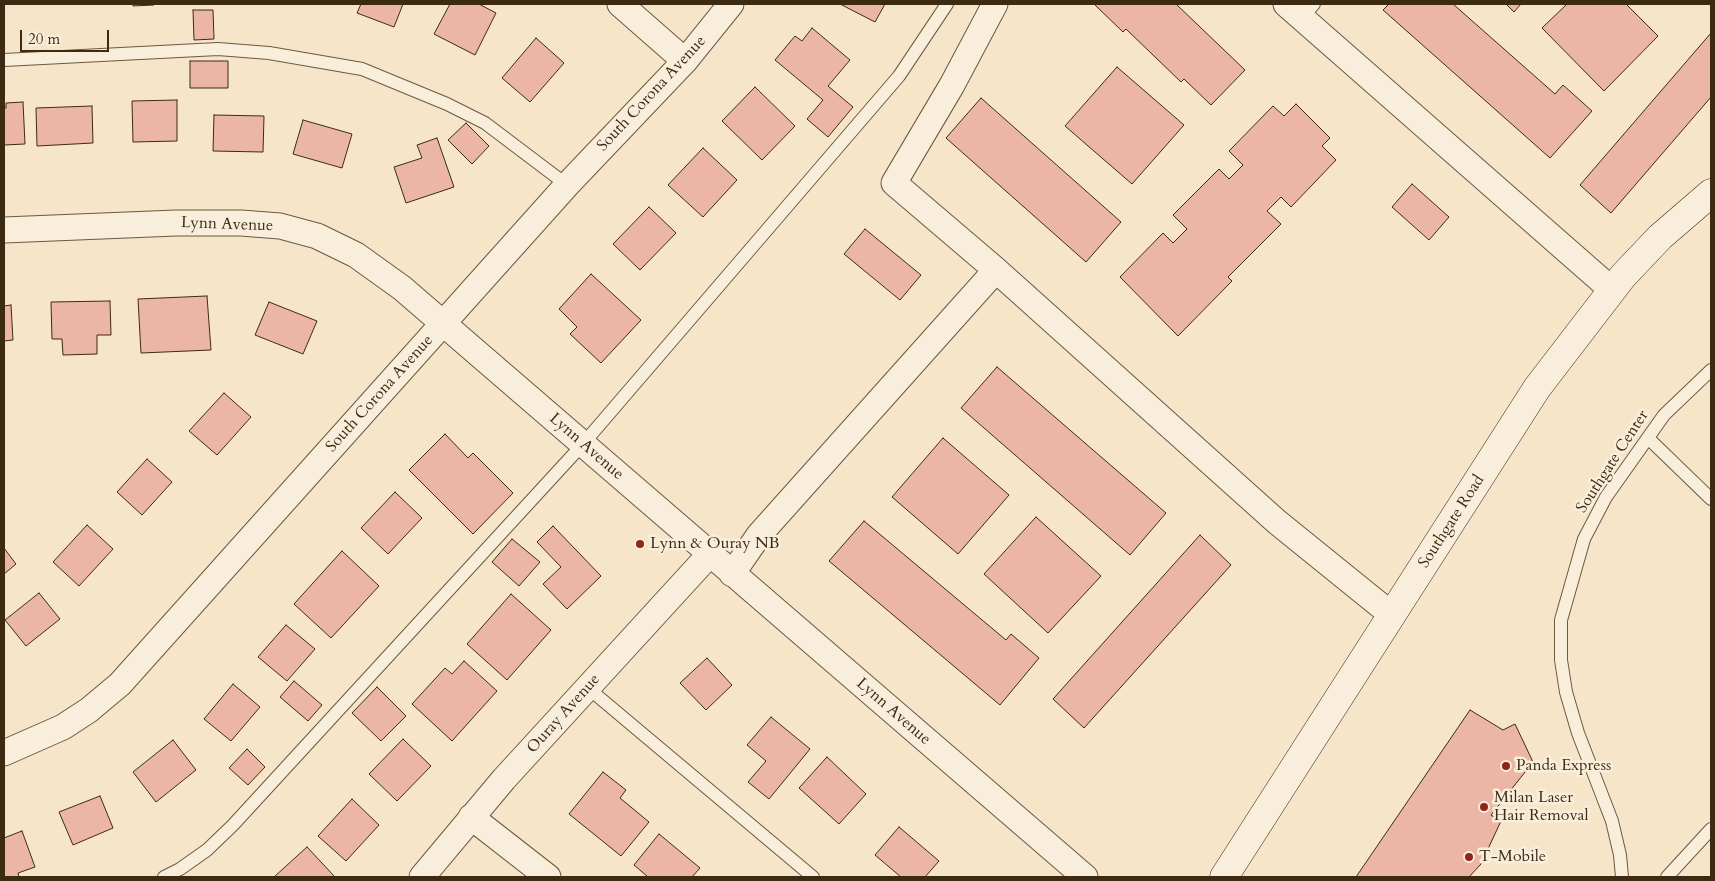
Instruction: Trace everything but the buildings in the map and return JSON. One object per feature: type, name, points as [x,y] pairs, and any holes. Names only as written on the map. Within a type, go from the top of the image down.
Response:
[{"type":"street","points":[[620,4],[685,61]]},
{"type":"street","name":"South Corona Avenue","points":[[4,753],[63,727],[89,710],[120,684],[567,185],[685,61],[731,4]]},
{"type":"street","points":[[995,4],[952,85],[894,183],[996,270],[1277,522],[1392,615]]},
{"type":"street","points":[[1301,8],[1612,290]]},
{"type":"street","name":"Southgate Road","points":[[1224,877],[1537,388],[1623,276],[1660,237],[1711,193]]},
{"type":"street","name":"Lynn Avenue","points":[[4,230],[176,223],[241,223],[280,226],[317,236],[356,256],[402,288],[1085,877]]},
{"type":"street","points":[[732,574],[759,535],[996,270]]},
{"type":"street","name":"Ouray Avenue","points":[[422,877],[472,817],[710,554]]},
{"type":"street","points":[[472,817],[548,877]]},
{"type":"lane","points":[[164,877],[180,869],[207,850],[233,825],[582,444],[899,76],[947,4]]},
{"type":"lane","points":[[4,60],[218,49],[269,53],[362,69],[447,104],[485,123],[567,185]]},
{"type":"lane","name":"Southgate Center","points":[[1622,877],[1620,855],[1612,821],[1578,733],[1566,692],[1561,660],[1561,620],[1584,539],[1606,497],[1664,415],[1711,370]]},
{"type":"lane","points":[[1648,438],[1711,498]]},
{"type":"lane","points":[[588,688],[813,877]]},
{"type":"lane","points":[[1666,877],[1711,829]]},
{"type":"place","name":"Lynn & Ouray NB","points":[[640,544]]},
{"type":"place","name":"Panda Express","points":[[1506,766]]},
{"type":"place","name":"Milan Laser Hair Removal","points":[[1484,807]]},
{"type":"place","name":"T-Mobile","points":[[1469,857]]}]
